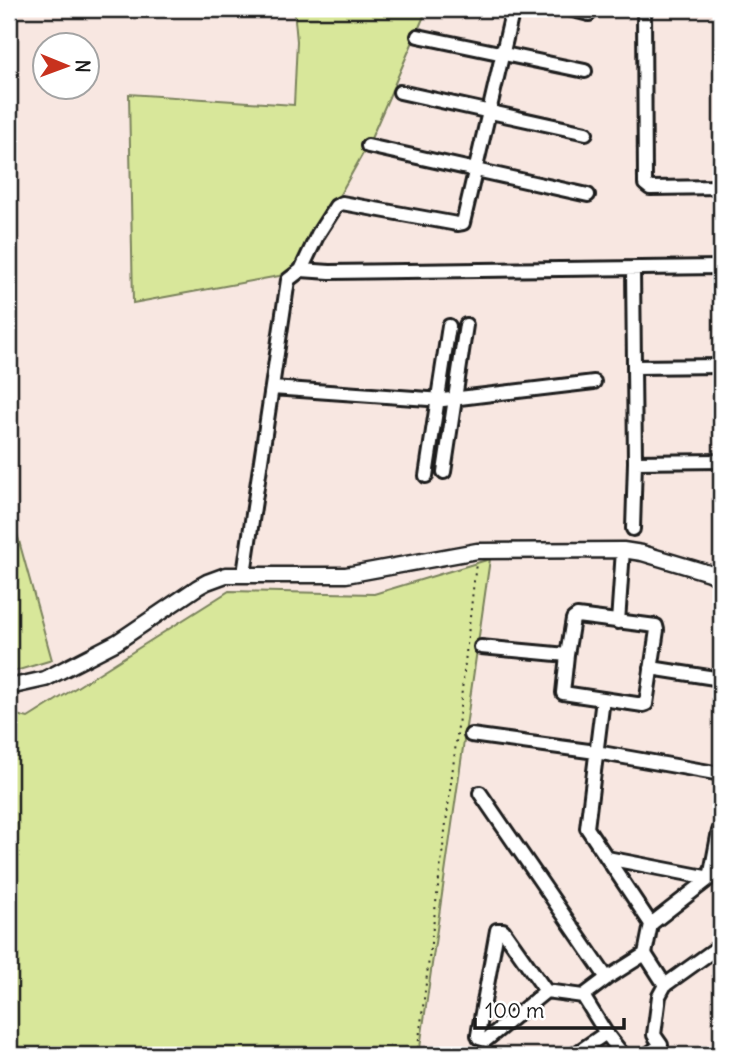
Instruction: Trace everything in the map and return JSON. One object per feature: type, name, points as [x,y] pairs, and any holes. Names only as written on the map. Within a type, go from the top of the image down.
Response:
[{"type":"street","points":[[244,574],[288,279],[301,270],[318,234],[339,204],[346,203],[460,224],[465,220],[513,9]]},
{"type":"street","points":[[569,9],[589,14]]},
{"type":"street","points":[[644,9],[645,184],[650,188],[721,187]]},
{"type":"street","points":[[418,36],[585,71]]},
{"type":"street","points":[[400,92],[586,133]]},
{"type":"street","points":[[368,146],[587,195]]},
{"type":"street","points":[[301,270],[344,272],[721,267]]},
{"type":"street","points":[[633,269],[633,529]]},
{"type":"street","points":[[444,472],[466,325]]},
{"type":"street","points":[[426,476],[449,326]]},
{"type":"street","points":[[634,367],[721,366]]},
{"type":"street","points":[[272,388],[438,399],[594,382]]},
{"type":"street","points":[[635,462],[721,461]]},
{"type":"street","points":[[9,687],[45,679],[117,642],[207,582],[226,575],[346,575],[477,551],[623,550],[642,553],[721,579]]},
{"type":"street","points":[[618,622],[623,550]]},
{"type":"street","points":[[577,616],[657,628],[646,704],[643,705],[564,693],[567,655],[574,618],[577,616]]},
{"type":"street","points":[[481,647],[567,655]]},
{"type":"street","points":[[651,668],[721,679]]},
{"type":"street","points":[[603,699],[587,828],[651,924]]},
{"type":"street","points":[[471,735],[596,752],[721,774]]},
{"type":"street","points":[[480,793],[607,978]]},
{"type":"street","points":[[665,985],[645,954],[651,924],[710,878],[719,831]]},
{"type":"street","points":[[607,858],[710,878]]},
{"type":"street","points":[[545,991],[503,930],[497,930],[479,1038],[486,1040],[545,991],[583,996],[645,954]]},
{"type":"street","points":[[647,1055],[664,1050],[654,1035],[659,996],[665,985],[721,946]]},
{"type":"street","points":[[583,996],[622,1055]]},
{"type":"street","points":[[574,1055],[606,1032]]},
{"type":"path","points":[[416,1055],[457,735],[477,551]]},
{"type":"green space","points":[[294,9],[427,9],[370,141],[298,269],[279,276],[133,303],[129,94],[294,105],[297,41]]},
{"type":"green space","points":[[9,505],[52,660],[9,673]]},
{"type":"green space","points":[[490,559],[419,1055],[9,1055],[9,713],[28,718],[229,591],[374,594]]}]
